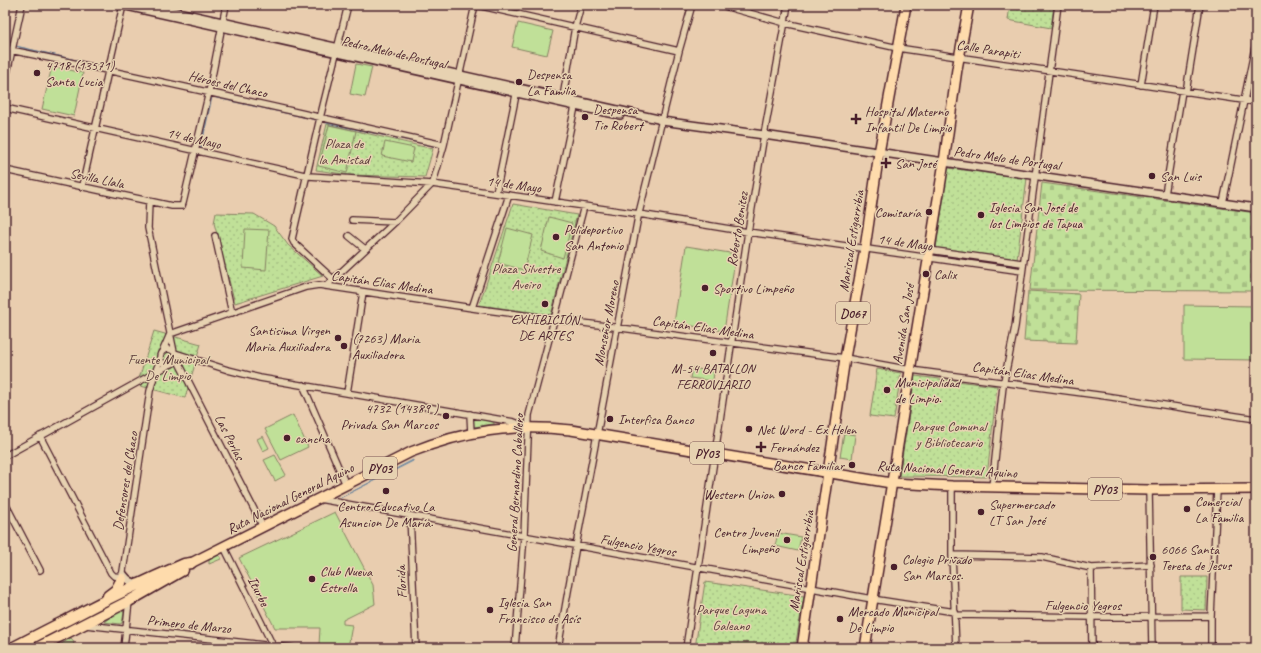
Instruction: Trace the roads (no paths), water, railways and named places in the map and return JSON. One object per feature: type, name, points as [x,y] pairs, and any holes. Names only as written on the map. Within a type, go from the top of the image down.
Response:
[{"type":"highway","name":"Ruta Nacional General Aquino","points":[[12,648],[141,583],[184,564],[190,563]]},
{"type":"highway","name":"Ruta Nacional General Aquino","points":[[37,648],[130,601],[187,568],[190,563]]},
{"type":"highway","points":[[64,621],[75,613],[113,592],[123,577]]},
{"type":"highway","points":[[47,648],[58,641],[64,634]]},
{"type":"main road","name":"Mariscal Estigarribia","points":[[802,648],[845,358],[865,248],[879,153],[906,5]]},
{"type":"main road","name":"Avenida San José","points":[[865,648],[891,483],[911,370],[968,5]]},
{"type":"main road","name":"Ruta Nacional General Aquino","points":[[190,563],[410,452],[471,433],[500,429],[529,427],[571,430],[714,456],[891,483],[952,486],[1149,490],[1256,489]]},
{"type":"street","points":[[5,82],[22,5]]},
{"type":"street","points":[[82,187],[123,5]]},
{"type":"street","name":"Pedro Melo de Portugal","points":[[123,5],[158,8]]},
{"type":"street","name":"Pedro Melo de Portugal","points":[[146,5],[222,24],[657,122],[661,120],[1256,208]]},
{"type":"street","points":[[195,150],[209,92],[226,5]]},
{"type":"street","points":[[333,279],[294,243],[292,239],[348,5]]},
{"type":"street","points":[[326,286],[395,222],[433,183],[444,145],[476,5],[679,51]]},
{"type":"street","points":[[563,97],[575,27],[581,5]]},
{"type":"street","name":"Monseñor Moreno","points":[[558,648],[639,214],[661,120],[692,5]]},
{"type":"street","name":"Calle Parapiti","points":[[720,5],[785,23],[898,48],[1256,102]]},
{"type":"street","name":"Roberto Benitez","points":[[686,648],[748,232],[788,5]]},
{"type":"street","points":[[992,487],[1004,382],[1015,327],[1022,264],[1058,5]]},
{"type":"street","points":[[1141,85],[1154,5]]},
{"type":"street","points":[[1165,194],[1200,5]]},
{"type":"street","points":[[1223,203],[1256,42]]},
{"type":"street","name":"Héroes del Chaco","points":[[5,48],[444,145]]},
{"type":"street","points":[[496,193],[517,90]]},
{"type":"street","name":"Pedro Melo de Portugal","points":[[517,90],[563,97],[575,103]]},
{"type":"street","points":[[555,202],[575,103]]},
{"type":"street","name":"14 de Mayo","points":[[5,108],[307,175],[358,180],[432,184],[639,214],[748,232],[865,248],[1022,264]]},
{"type":"street","name":"Sevilla Llala","points":[[5,170],[177,207],[182,206],[183,203],[195,150]]},
{"type":"street","points":[[472,308],[509,195]]},
{"type":"street","name":"Las Perlas","points":[[149,201],[148,228],[175,354],[263,527]]},
{"type":"street","name":"General Bernardino Caballero","points":[[515,648],[524,536],[529,415],[584,206]]},
{"type":"street","points":[[352,220],[395,222]]},
{"type":"street","points":[[215,236],[232,313]]},
{"type":"street","points":[[349,236],[365,249]]},
{"type":"street","name":"14 de Mayo","points":[[929,254],[1022,271]]},
{"type":"street","name":"Capitán Elias Medina","points":[[170,334],[306,287],[319,285],[472,308],[845,358],[911,370],[1113,397],[1256,419]]},
{"type":"street","points":[[347,393],[363,292]]},
{"type":"street","points":[[169,365],[163,364],[160,360],[160,354],[170,334]]},
{"type":"street","points":[[163,350],[168,349],[175,354],[260,378],[514,422],[529,427]]},
{"type":"street","points":[[5,456],[174,362],[175,354]]},
{"type":"street","name":"Defensores del Chaco","points":[[121,593],[150,391],[160,360]]},
{"type":"street","points":[[303,385],[346,485]]},
{"type":"street","points":[[470,414],[471,433]]},
{"type":"street","points":[[40,436],[111,573],[114,576],[123,577],[132,582],[141,583]]},
{"type":"street","points":[[952,486],[952,555],[956,648]]},
{"type":"street","points":[[1149,490],[1152,648]]},
{"type":"street","points":[[1211,648],[1211,616],[1218,490]]},
{"type":"street","name":"Fulgencio Yegros","points":[[318,499],[955,613],[1092,617],[1211,616]]},
{"type":"street","points":[[5,503],[40,570]]},
{"type":"street","name":"Florida","points":[[410,516],[416,648]]},
{"type":"street","name":"Iturbe","points":[[224,547],[273,646]]},
{"type":"street","points":[[952,555],[1042,557],[1091,568],[1151,565]]},
{"type":"street","points":[[1091,568],[1092,648]]},
{"type":"street","points":[[64,634],[72,627],[109,608],[117,600],[121,593]]},
{"type":"street","points":[[124,648],[130,601]]},
{"type":"street","name":"Primero de Marzo","points":[[82,625],[292,648]]},
{"type":"water","points":[[25,5],[16,46],[106,67],[15,46]]},
{"type":"water","points":[[210,96],[317,120],[212,97],[201,148]]},
{"type":"water","points":[[322,121],[438,147],[322,122]]},
{"type":"water","points":[[413,460],[413,461],[340,498]]},
{"type":"place","name":"4718 (13571) Santa Lucia","points":[[37,73]]},
{"type":"place","name":"Despensa La Familia","points":[[519,82]]},
{"type":"place","name":"Despensa Tio Robert","points":[[585,117]]},
{"type":"place","name":"Hospital Materno Infantil De Limpio","points":[[856,119]]},
{"type":"place","name":"San José","points":[[886,163]]},
{"type":"place","name":"San Luis","points":[[1152,176]]},
{"type":"place","name":"Comisaría","points":[[929,212]]},
{"type":"place","name":"Iglesia San José de los Limpios de Tapua","points":[[981,215]]},
{"type":"place","name":"Polideportivo San Antonio","points":[[556,237]]},
{"type":"place","name":"Calix","points":[[926,274]]},
{"type":"place","name":"Sportivo Limpeño","points":[[705,288]]},
{"type":"place","name":"EXHIBICIÓN DE ARTES","points":[[545,304]]},
{"type":"place","name":"Santisima Virgen Maria Auxiliadora","points":[[338,338]]},
{"type":"place","name":"(7263) Maria Auxiliadora","points":[[344,346]]},
{"type":"place","name":"M-54 BATALLON FERROVIARIO","points":[[713,353]]},
{"type":"place","name":"Municipalidad de Limpio.","points":[[887,390]]},
{"type":"place","name":"4732 (14389 ) Privada San Marcos","points":[[446,416]]},
{"type":"place","name":"Interfisa Banco","points":[[610,419]]},
{"type":"place","name":"Net Word - Ex Helen","points":[[749,429]]},
{"type":"place","name":"cancha","points":[[287,438]]},
{"type":"place","name":"Fernández","points":[[761,447]]},
{"type":"place","name":"Banco Familiar","points":[[852,465]]},
{"type":"place","name":"Centro Educativo La Asuncion De María.","points":[[386,491]]},
{"type":"place","name":"Western Union","points":[[782,494]]},
{"type":"place","name":"Comercial La Familia","points":[[1187,509]]},
{"type":"place","name":"Supermercado LT San José","points":[[981,512]]},
{"type":"place","name":"Centro Juvenil Limpeño","points":[[787,540]]},
{"type":"place","name":"6066 Santa Teresa de Jesus","points":[[1153,557]]},
{"type":"place","name":"Colegio Privado San Marcos.","points":[[894,567]]},
{"type":"place","name":"Club Nueva Estrella","points":[[312,579]]},
{"type":"place","name":"Iglesia San Francisco de Asís","points":[[490,610]]},
{"type":"place","name":"Mercado Municipal De Limpio","points":[[840,619]]},
{"type":"park label","name":"Plaza de la Amistad","points":[[344,152]]},
{"type":"park label","name":"Plaza Silvestre Aveiro","points":[[526,276]]},
{"type":"park label","name":"Fuente Municipal De Limpio","points":[[168,368]]},
{"type":"park label","name":"Parque Comunal y Bibliotecario","points":[[949,434]]},
{"type":"park label","name":"Parque Laguna Galeano","points":[[731,618]]}]
